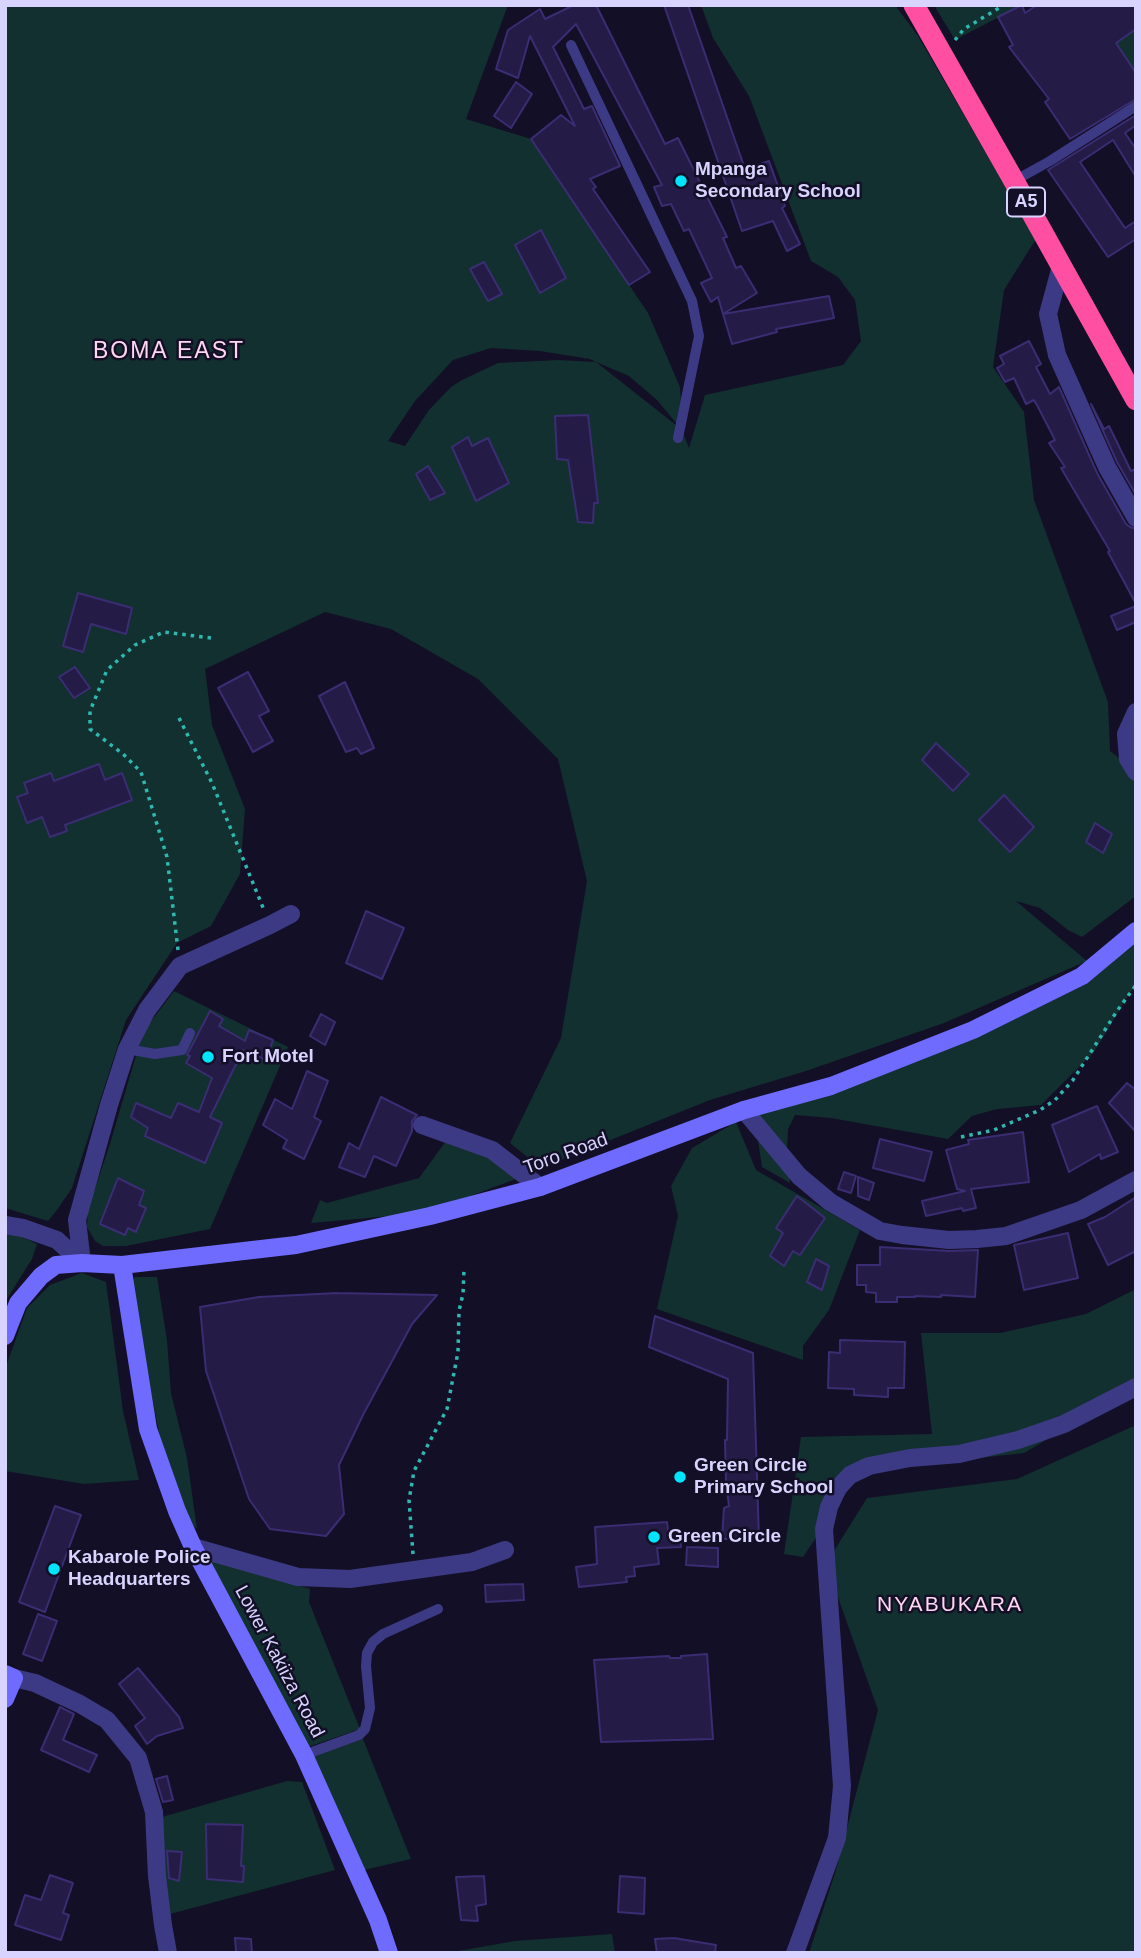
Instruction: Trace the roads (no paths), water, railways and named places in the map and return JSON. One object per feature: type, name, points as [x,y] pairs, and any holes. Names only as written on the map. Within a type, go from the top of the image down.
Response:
[{"type":"highway","name":"A5","points":[[914,5],[1136,400]]},
{"type":"main road","name":"Toro Road","points":[[5,1336],[18,1303],[41,1276],[56,1265],[122,1265],[296,1245],[430,1216],[540,1187],[744,1110],[831,1086],[973,1030],[1082,975],[1136,931]]},
{"type":"main road","name":"Lower Kakiiza Road","points":[[122,1265],[148,1429],[193,1547],[304,1755],[378,1920],[389,1953]]},
{"type":"main road","points":[[5,1699],[10,1676]]},
{"type":"street","points":[[1061,265],[1048,314],[1057,355],[1107,467],[1136,518]]},
{"type":"street","points":[[1136,712],[1126,734],[1128,760],[1136,772]]},
{"type":"street","points":[[82,1263],[77,1220],[127,1049],[147,1010],[180,966],[291,914]]},
{"type":"street","points":[[744,1110],[799,1177],[830,1202],[880,1231],[902,1235],[949,1240],[1006,1236],[1081,1210],[1136,1181]]},
{"type":"street","points":[[422,1125],[492,1150],[540,1187]]},
{"type":"street","points":[[5,1225],[23,1227],[57,1240],[82,1263]]},
{"type":"street","points":[[795,1953],[837,1838],[842,1786],[824,1529],[829,1507],[838,1488],[850,1475],[869,1466],[910,1458],[959,1454],[1029,1436],[1064,1424],[1136,1387]]},
{"type":"street","points":[[193,1547],[298,1577],[350,1578],[472,1562],[505,1550]]},
{"type":"street","points":[[10,1676],[36,1683],[107,1720],[138,1758],[153,1812],[158,1888],[168,1953]]},
{"type":"lane","points":[[571,45],[692,301],[699,336],[678,438]]},
{"type":"lane","points":[[1014,181],[1136,106]]},
{"type":"lane","points":[[127,1049],[155,1054],[182,1050],[190,1033]]},
{"type":"lane","points":[[304,1755],[359,1735],[365,1730],[370,1708],[367,1653],[373,1642],[383,1634],[438,1609]]},
{"type":"place","name":"Mpanga Secondary School","points":[[681,181]]},
{"type":"place","name":"Fort Motel","points":[[208,1057]]},
{"type":"place","name":"Green Circle Primary School","points":[[680,1477]]},
{"type":"place","name":"Green Circle","points":[[654,1537]]},
{"type":"place","name":"Kabarole Police Headquarters","points":[[54,1569]]},
{"type":"district","name":"BOMA EAST","points":[[169,352]]},
{"type":"district","name":"NYABUKARA","points":[[950,1605]]}]
